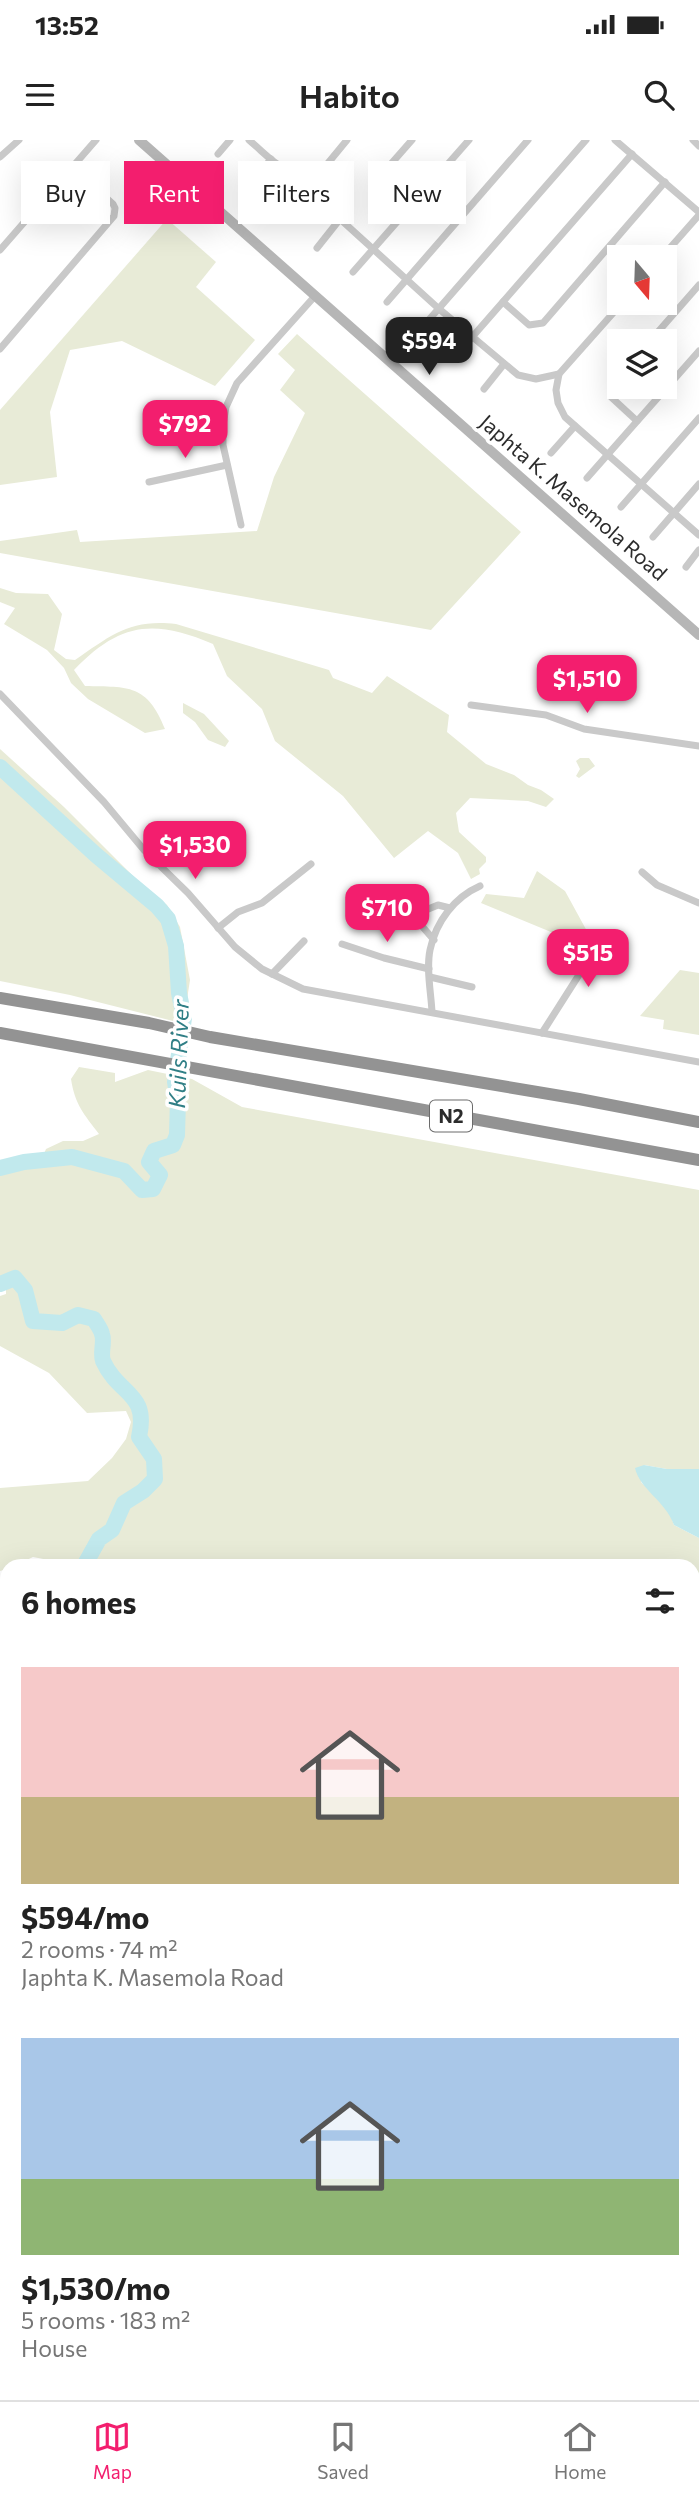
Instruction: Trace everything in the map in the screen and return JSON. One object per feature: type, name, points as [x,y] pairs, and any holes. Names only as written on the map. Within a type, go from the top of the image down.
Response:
[{"type":"highway","name":"N2","points":[[0,998],[699,1122]]},
{"type":"highway","name":"N2","points":[[0,1033],[699,1160]]},
{"type":"main road","name":"Japhta K. Masemola Road","points":[[139,140],[699,635]]},
{"type":"street","points":[[0,157],[19,140]]},
{"type":"street","points":[[77,161],[96,140]]},
{"type":"street","points":[[218,154],[230,140]]},
{"type":"street","points":[[249,140],[271,159]]},
{"type":"street","points":[[329,161],[346,140]]},
{"type":"street","points":[[394,161],[412,140]]},
{"type":"street","points":[[451,161],[469,140]]},
{"type":"street","points":[[387,302],[528,140]]},
{"type":"street","points":[[420,330],[586,140]]},
{"type":"street","points":[[615,140],[699,213],[672,245]]},
{"type":"street","points":[[693,140],[699,146]]},
{"type":"street","points":[[453,359],[632,154]]},
{"type":"street","points":[[503,303],[530,325],[542,323],[665,182]]},
{"type":"street","points":[[110,201],[115,208],[110,221]]},
{"type":"street","points":[[0,250],[23,224]]},
{"type":"street","points":[[0,349],[107,224]]},
{"type":"street","points":[[317,247],[336,224]]},
{"type":"street","points":[[346,224],[518,375],[536,379],[559,374]]},
{"type":"street","points":[[353,272],[395,224]]},
{"type":"street","points":[[660,329],[699,285]]},
{"type":"street","points":[[241,525],[223,445],[226,407],[233,390],[315,296]]},
{"type":"street","points":[[611,315],[559,374],[556,390],[558,403],[565,417],[699,535]]},
{"type":"street","points":[[587,478],[699,351]]},
{"type":"street","points":[[484,389],[504,364]]},
{"type":"street","points":[[613,399],[637,421]]},
{"type":"street","points":[[621,507],[699,418]]},
{"type":"street","points":[[551,453],[575,426]]},
{"type":"street","points":[[149,482],[227,465]]},
{"type":"street","points":[[653,537],[699,484]]},
{"type":"street","points":[[686,567],[699,551]]},
{"type":"street","points":[[0,695],[104,802],[218,928],[262,970],[303,989],[699,1062]]},
{"type":"street","points":[[471,705],[546,715],[584,729],[699,746]]},
{"type":"street","points":[[158,864],[176,849]]},
{"type":"street","points":[[218,928],[238,912],[262,903],[311,864]]},
{"type":"street","points":[[642,872],[657,885],[699,903]]},
{"type":"street","points":[[432,1012],[430,949],[457,898],[480,886]]},
{"type":"street","points":[[434,940],[422,928],[419,918],[421,912],[438,905],[450,908]]},
{"type":"street","points":[[542,1033],[598,945],[599,938]]},
{"type":"street","points":[[272,974],[304,941]]},
{"type":"street","points":[[342,944],[472,987]]},
{"type":"green space","points":[[163,224],[173,224],[216,262],[196,287],[255,340],[215,386],[122,341],[70,350],[50,412],[57,477],[0,485],[0,410]]},
{"type":"green space","points":[[297,334],[521,532],[431,630],[0,553],[0,541],[77,530],[80,542],[257,531],[274,477],[305,413],[280,390],[295,370],[278,354]]},
{"type":"green space","points":[[0,588],[16,593],[48,594],[62,614],[54,650],[66,659],[75,660],[122,631],[160,623],[176,624],[329,670],[333,678],[372,693],[387,676],[449,715],[447,732],[486,764],[514,775],[554,799],[546,807],[528,801],[470,798],[456,813],[459,832],[486,857],[486,862],[479,869],[480,874],[471,879],[458,853],[428,831],[394,858],[343,796],[275,741],[262,709],[227,676],[213,644],[173,631],[139,630],[107,642],[74,670],[85,686],[125,688],[135,691],[151,703],[165,729],[145,733],[88,699],[71,683],[64,668],[47,650],[4,624],[15,608],[0,602]]},
{"type":"green space","points":[[183,703],[204,714],[229,741],[225,747],[208,740],[195,722],[183,713]]},
{"type":"green space","points":[[0,749],[64,807],[145,888],[167,905],[180,927],[190,980],[186,1006],[177,1022],[70,995],[0,981]]},
{"type":"green space","points":[[589,758],[595,766],[579,778],[576,776],[580,769],[576,761]]},
{"type":"green space","points":[[537,871],[565,891],[588,933],[580,944],[481,903],[486,894],[524,898]]},
{"type":"green space","points":[[680,970],[699,973],[699,1035],[663,1029],[664,1020],[640,1016]]},
{"type":"green space","points":[[79,1067],[115,1073],[115,1082],[148,1070],[192,1079],[242,1107],[699,1190],[699,1469],[667,1469],[644,1465],[641,1482],[669,1511],[674,1525],[699,1538],[699,1559],[0,1559],[0,1488],[88,1481],[112,1458],[126,1439],[131,1422],[126,1411],[87,1413],[49,1373],[0,1346],[0,1296],[6,1294],[6,1283],[0,1284],[0,1168],[41,1161],[46,1149],[63,1141],[83,1141],[99,1134],[81,1109],[71,1079]]},
{"type":"water","points":[[644,1465],[667,1469],[699,1469],[699,1538],[674,1525],[665,1509],[642,1483],[635,1468]]},
{"type":"waterway","name":"Kuils River","points":[[0,767],[96,855],[157,906],[168,919],[176,946],[179,993],[184,1018],[175,1082],[178,1100],[177,1135],[173,1145],[154,1151],[149,1162],[160,1175],[153,1189],[142,1190],[124,1171],[72,1157],[24,1162],[0,1168]]},
{"type":"waterway","name":"Kuils River","points":[[0,1284],[15,1278],[25,1290],[33,1321],[62,1323],[78,1315],[94,1319],[103,1337],[103,1361],[131,1395],[140,1411],[139,1437],[154,1459],[155,1479],[143,1491],[124,1503],[112,1530],[99,1539],[88,1559]]}]
